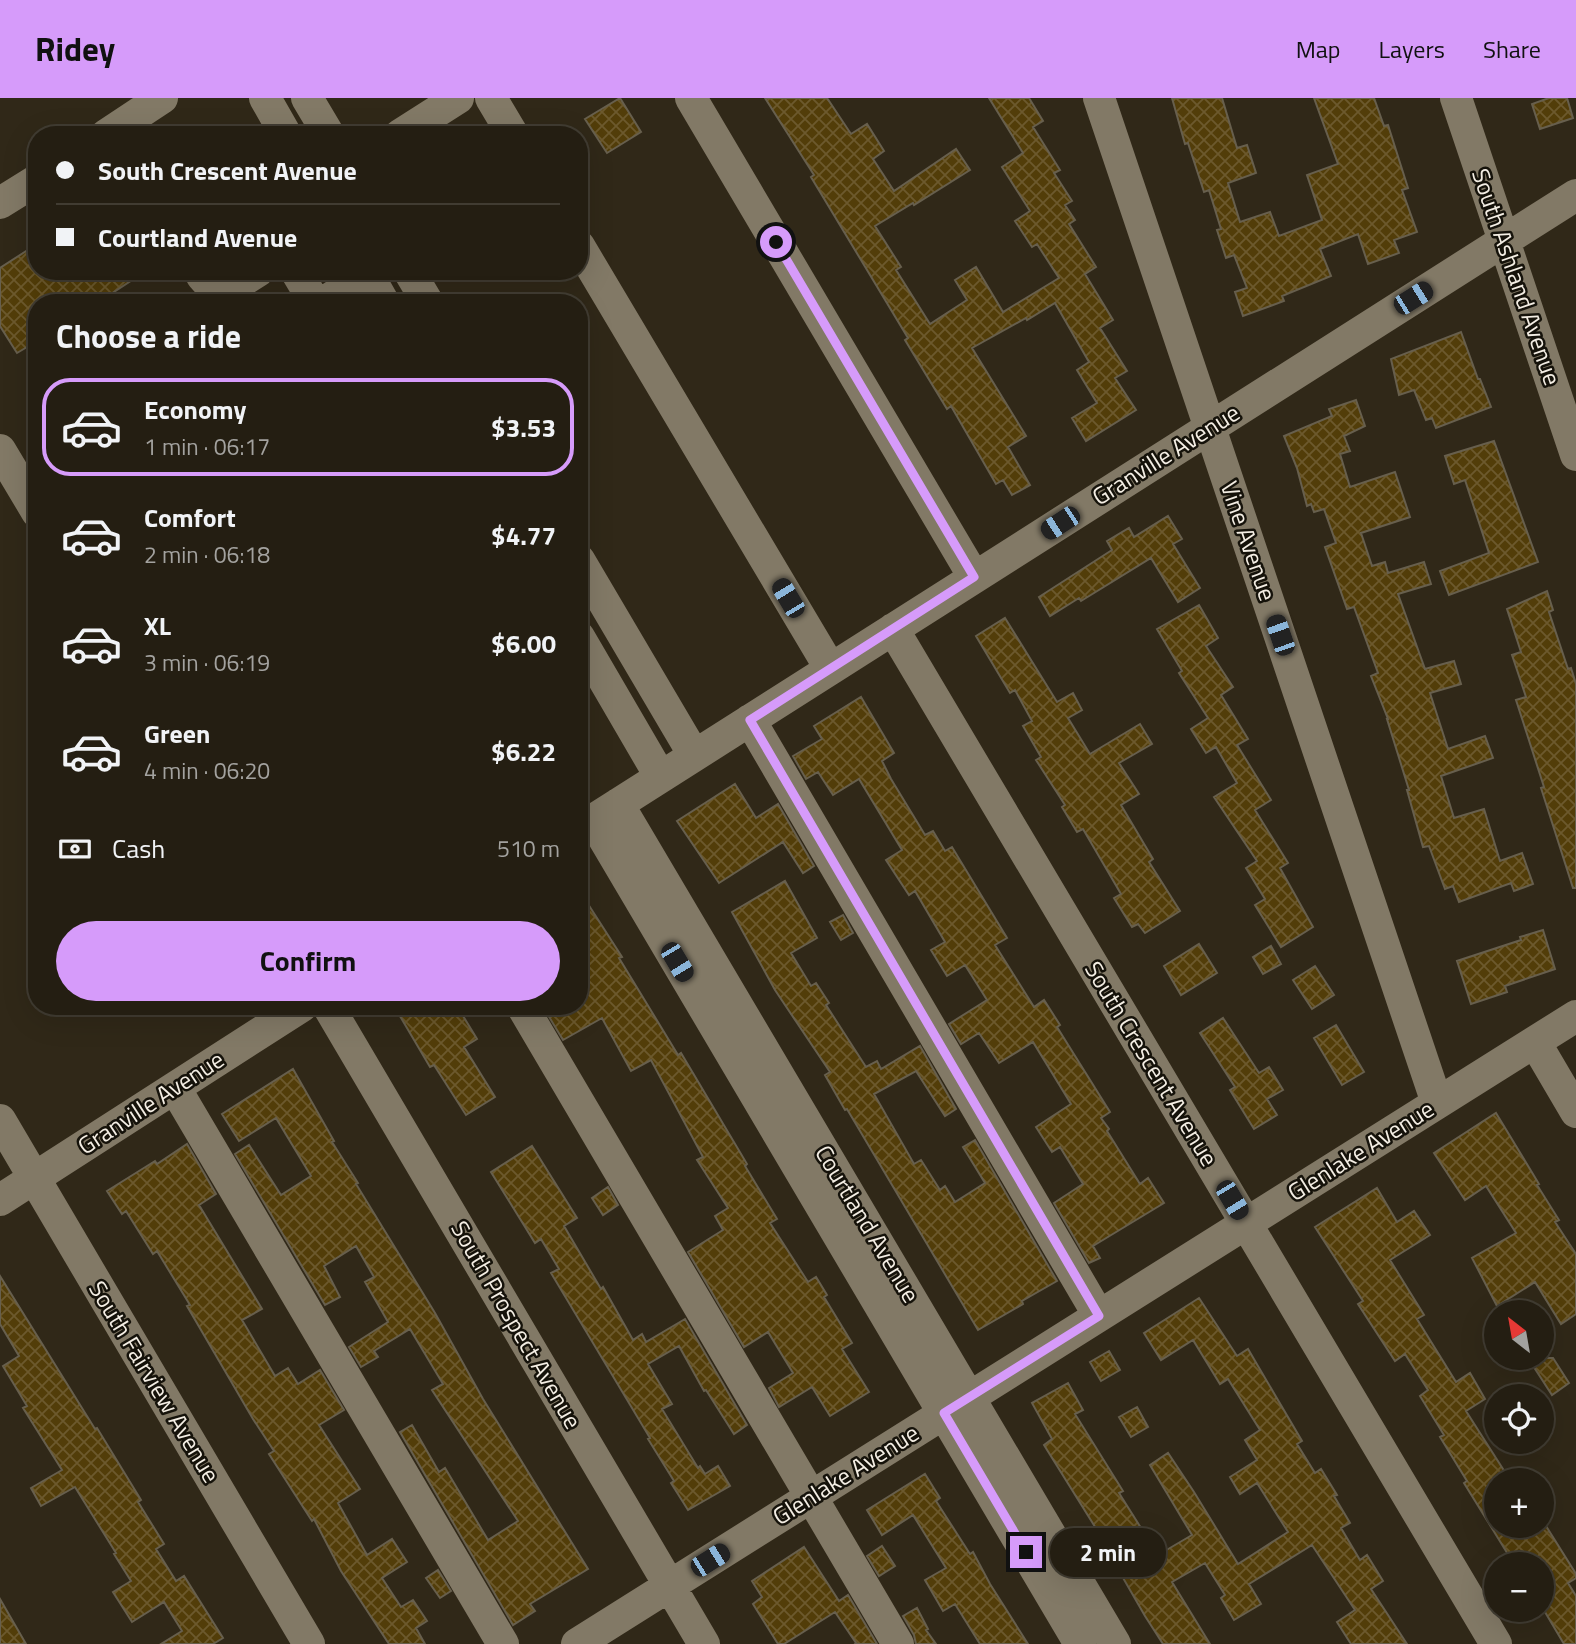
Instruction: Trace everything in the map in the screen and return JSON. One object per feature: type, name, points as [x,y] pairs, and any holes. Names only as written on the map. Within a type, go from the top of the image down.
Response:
[{"type":"street","points":[[120,126],[162,98]]},
{"type":"street","points":[[265,98],[281,126]]},
{"type":"street","points":[[307,98],[324,126]]},
{"type":"street","points":[[414,126],[458,98]]},
{"type":"street","points":[[491,98],[508,126]]},
{"type":"street","points":[[691,98],[974,577]]},
{"type":"street","name":"Vine Avenue","points":[[1099,98],[1437,1103]]},
{"type":"street","name":"South Ashland Avenue","points":[[1456,98],[1576,455]]},
{"type":"street","points":[[0,203],[28,186]]},
{"type":"street","name":"Granville Avenue","points":[[597,818],[1576,195]]},
{"type":"street","points":[[588,261],[830,668]]},
{"type":"street","points":[[210,290],[235,280]]},
{"type":"street","points":[[336,294],[356,280]]},
{"type":"street","points":[[0,450],[28,491]]},
{"type":"street","points":[[588,575],[694,755]]},
{"type":"street","name":"South Crescent Avenue","points":[[893,629],[1496,1644]]},
{"type":"street","points":[[588,653],[660,776]]},
{"type":"street","points":[[750,720],[1099,1316]]},
{"type":"street","name":"Courtland Avenue","points":[[597,818],[957,1405],[1115,1644]]},
{"type":"street","name":"Granville Avenue","points":[[0,1200],[288,1015]]},
{"type":"street","name":"South Prospect Avenue","points":[[333,1015],[704,1644]]},
{"type":"street","points":[[527,1015],[898,1644]]},
{"type":"street","name":"Glenlake Avenue","points":[[578,1644],[1576,1016]]},
{"type":"street","points":[[1535,1042],[1576,1112]]},
{"type":"street","points":[[174,1088],[503,1644]]},
{"type":"street","name":"South Fairview Avenue","points":[[0,1120],[309,1644]]},
{"type":"street","name":"Courtland Avenue","points":[[957,1405],[1080,1644]]},
{"type":"building","points":[[620,98],[641,132],[607,153],[585,119]]},
{"type":"building","points":[[765,98],[827,98],[851,134],[867,124],[884,151],[873,159],[894,191],[956,149],[970,170],[875,226],[901,267],[896,270],[930,324],[967,300],[955,280],[976,267],[1003,312],[1059,278],[1037,244],[1032,247],[1015,221],[1030,211],[1002,167],[1023,153],[989,98],[1029,98],[1043,121],[1033,127],[1060,170],[1054,173],[1072,201],[1065,205],[1075,220],[1069,224],[1096,267],[1085,274],[1113,320],[1100,328],[1127,371],[1115,378],[1136,410],[1086,441],[1072,418],[1097,403],[1077,370],[1089,362],[1055,303],[1027,320],[1026,318],[972,348],[1026,436],[1008,447],[1030,485],[1012,495],[1003,480],[996,484],[951,406],[947,409],[905,340],[908,338],[811,177],[814,175]]},
{"type":"building","points":[[1172,98],[1222,98],[1237,148],[1247,145],[1256,173],[1228,183],[1240,222],[1270,212],[1279,236],[1322,220],[1307,175],[1338,164],[1314,98],[1374,98],[1384,126],[1388,125],[1408,188],[1402,190],[1417,232],[1394,240],[1399,253],[1368,264],[1358,234],[1320,249],[1331,276],[1282,296],[1284,301],[1243,316],[1235,292],[1247,288],[1234,255],[1226,258],[1217,230],[1221,229],[1209,190],[1204,192],[1188,143],[1185,144]]},
{"type":"building","points":[[1549,98],[1567,98],[1573,118],[1540,129],[1532,104]]},
{"type":"building","points":[[28,250],[28,280],[132,280],[111,294],[28,294],[28,346],[17,353],[0,326],[0,268]]},
{"type":"building","points":[[1461,332],[1491,407],[1436,428],[1432,418],[1426,420],[1414,390],[1399,395],[1391,359]]},
{"type":"building","points":[[1356,400],[1365,426],[1344,436],[1350,451],[1340,454],[1350,487],[1395,472],[1410,517],[1361,533],[1372,566],[1385,562],[1388,573],[1424,562],[1431,584],[1398,594],[1425,669],[1454,661],[1461,684],[1430,693],[1448,749],[1485,736],[1493,758],[1441,776],[1454,818],[1484,809],[1500,861],[1522,853],[1533,884],[1514,891],[1511,883],[1459,902],[1453,886],[1445,889],[1429,846],[1423,847],[1388,719],[1371,676],[1378,673],[1354,607],[1347,609],[1325,547],[1336,543],[1324,509],[1314,512],[1311,504],[1307,506],[1297,468],[1284,436],[1332,416],[1329,409]]},
{"type":"building","points":[[1494,441],[1538,562],[1449,595],[1440,571],[1489,553],[1465,480],[1454,484],[1445,456]]},
{"type":"building","points":[[1168,516],[1182,539],[1173,544],[1200,588],[1178,602],[1151,558],[1081,601],[1079,598],[1050,616],[1039,597],[1112,550],[1107,541],[1129,528],[1134,537]]},
{"type":"building","points":[[1547,591],[1553,610],[1549,612],[1568,669],[1571,668],[1576,684],[1576,888],[1573,888],[1541,788],[1544,787],[1516,700],[1526,697],[1512,655],[1521,652],[1507,609]]},
{"type":"building","points":[[1199,605],[1218,638],[1206,646],[1233,687],[1221,695],[1248,739],[1237,745],[1271,800],[1255,810],[1288,863],[1280,868],[1313,927],[1281,947],[1255,905],[1265,899],[1246,868],[1257,861],[1214,797],[1237,783],[1216,747],[1206,753],[1191,729],[1208,718],[1179,673],[1182,671],[1157,629]]},
{"type":"building","points":[[1005,618],[1057,702],[1073,693],[1082,710],[1068,718],[1090,754],[1140,724],[1152,744],[1119,763],[1139,794],[1121,805],[1153,859],[1149,862],[1180,911],[1145,933],[1138,924],[1132,927],[1114,898],[1121,894],[1083,829],[1077,832],[1062,807],[1065,805],[1036,760],[1041,757],[1023,726],[1032,721],[1015,690],[1010,693],[976,636]]},
{"type":"building","points":[[861,697],[894,753],[882,761],[891,779],[925,835],[933,831],[945,851],[952,847],[1007,938],[995,945],[1034,1007],[1044,1000],[1060,1025],[1057,1027],[1110,1112],[1101,1118],[1109,1129],[1107,1131],[1140,1184],[1148,1178],[1164,1203],[1093,1246],[1100,1258],[1089,1263],[1054,1203],[1083,1184],[1060,1147],[1052,1152],[1036,1127],[1071,1104],[1033,1042],[999,1063],[979,1033],[961,1044],[949,1024],[987,1000],[965,965],[947,976],[931,950],[945,942],[915,891],[909,895],[886,860],[902,850],[859,779],[833,795],[818,772],[806,779],[793,756],[822,739],[814,726]]},
{"type":"building","points":[[735,784],[756,818],[778,804],[814,866],[803,873],[783,842],[719,883],[677,821]]},
{"type":"building","points":[[785,881],[817,938],[791,953],[811,986],[816,983],[829,1003],[826,1005],[866,1067],[877,1061],[881,1069],[920,1046],[956,1109],[945,1116],[916,1071],[874,1094],[914,1164],[921,1160],[940,1190],[945,1186],[955,1202],[985,1183],[963,1147],[975,1140],[1057,1281],[978,1330],[847,1109],[845,1110],[825,1075],[830,1072],[775,990],[732,912]]},
{"type":"building","points":[[588,904],[747,1164],[745,1166],[777,1219],[770,1223],[808,1282],[816,1277],[827,1295],[824,1297],[852,1343],[842,1349],[869,1392],[830,1416],[812,1387],[779,1407],[769,1388],[793,1373],[768,1332],[744,1347],[688,1252],[723,1230],[715,1216],[728,1208],[697,1160],[703,1157],[651,1060],[631,1071],[602,1018],[563,1040],[548,1015],[588,1015]]},
{"type":"building","points":[[843,915],[853,933],[841,940],[830,922]]},
{"type":"building","points":[[1543,930],[1555,969],[1505,986],[1507,992],[1471,1004],[1457,961]]},
{"type":"building","points":[[1199,944],[1217,973],[1181,995],[1164,966]]},
{"type":"building","points":[[1271,946],[1281,964],[1263,974],[1253,957]]},
{"type":"building","points":[[1315,966],[1334,995],[1312,1009],[1293,980]]},
{"type":"building","points":[[399,1015],[462,1015],[477,1039],[464,1047],[495,1097],[466,1115],[434,1065],[430,1067]]},
{"type":"building","points":[[1223,1018],[1259,1073],[1269,1067],[1283,1090],[1267,1099],[1277,1115],[1254,1129],[1230,1090],[1235,1087],[1200,1033]]},
{"type":"building","points":[[1336,1025],[1364,1072],[1342,1085],[1314,1038]]},
{"type":"building","points":[[293,1069],[334,1141],[332,1142],[358,1183],[356,1184],[435,1313],[483,1399],[588,1569],[530,1604],[535,1611],[513,1625],[400,1432],[412,1425],[439,1472],[445,1468],[488,1540],[518,1521],[432,1390],[443,1384],[410,1329],[374,1351],[378,1357],[361,1367],[349,1347],[388,1322],[365,1282],[374,1277],[356,1246],[324,1266],[340,1297],[325,1305],[235,1154],[249,1145],[281,1195],[311,1176],[276,1118],[239,1141],[222,1114]]},
{"type":"building","points":[[1496,1113],[1559,1220],[1555,1222],[1576,1254],[1576,1314],[1561,1324],[1554,1313],[1554,1300],[1546,1300],[1535,1282],[1506,1300],[1494,1300],[1472,1258],[1516,1233],[1486,1186],[1465,1200],[1434,1153]]},
{"type":"building","points":[[187,1144],[216,1194],[199,1205],[262,1309],[242,1320],[275,1376],[288,1368],[298,1384],[320,1370],[344,1410],[319,1425],[360,1489],[338,1503],[367,1555],[392,1539],[407,1562],[382,1578],[401,1607],[413,1600],[427,1621],[416,1628],[425,1644],[389,1644],[341,1571],[314,1519],[312,1521],[269,1454],[274,1451],[157,1251],[153,1254],[126,1211],[122,1214],[107,1191]]},
{"type":"building","points":[[532,1146],[577,1218],[564,1226],[633,1340],[642,1334],[646,1342],[685,1319],[747,1425],[734,1434],[706,1390],[704,1391],[679,1346],[648,1364],[672,1404],[662,1409],[698,1468],[700,1466],[705,1474],[718,1466],[730,1486],[688,1510],[671,1483],[674,1481],[648,1439],[650,1438],[551,1273],[559,1269],[541,1239],[535,1243],[491,1172]]},
{"type":"building","points":[[608,1187],[618,1205],[603,1215],[592,1198]]},
{"type":"building","points":[[1377,1188],[1397,1222],[1414,1211],[1430,1235],[1390,1260],[1424,1315],[1417,1319],[1456,1382],[1470,1373],[1484,1397],[1466,1411],[1484,1439],[1484,1454],[1493,1454],[1502,1468],[1484,1468],[1484,1515],[1440,1437],[1444,1435],[1420,1396],[1428,1390],[1405,1354],[1395,1361],[1358,1304],[1363,1301],[1315,1227]]},
{"type":"building","points":[[0,1276],[141,1500],[138,1502],[164,1544],[156,1549],[176,1581],[184,1576],[223,1638],[213,1644],[161,1644],[182,1631],[164,1602],[132,1622],[113,1592],[131,1581],[75,1487],[41,1506],[31,1488],[62,1470],[23,1408],[27,1406],[3,1366],[19,1356],[0,1324]]},
{"type":"building","points":[[1199,1298],[1237,1356],[1248,1349],[1302,1441],[1297,1444],[1315,1473],[1321,1469],[1337,1495],[1334,1496],[1350,1523],[1341,1528],[1360,1560],[1367,1555],[1383,1581],[1371,1589],[1407,1644],[1351,1644],[1337,1622],[1355,1610],[1312,1545],[1249,1584],[1261,1604],[1234,1620],[1221,1598],[1225,1595],[1205,1563],[1172,1582],[1210,1644],[1163,1644],[1145,1616],[1097,1530],[1044,1445],[1052,1439],[1032,1403],[1068,1383],[1083,1410],[1075,1414],[1123,1491],[1119,1493],[1158,1555],[1192,1535],[1150,1465],[1168,1453],[1238,1564],[1288,1532],[1257,1483],[1240,1494],[1230,1477],[1257,1460],[1245,1440],[1260,1430],[1228,1379],[1220,1384],[1193,1340],[1161,1360],[1144,1333]]},
{"type":"building","points":[[1109,1351],[1120,1370],[1101,1381],[1090,1362]]},
{"type":"building","points":[[1554,1360],[1569,1383],[1554,1394],[1554,1384],[1545,1384],[1536,1370],[1554,1370]]},
{"type":"building","points":[[1137,1407],[1148,1427],[1131,1437],[1119,1417]]},
{"type":"building","points":[[925,1474],[940,1498],[936,1501],[970,1554],[973,1552],[1028,1644],[980,1644],[955,1604],[943,1611],[925,1580],[946,1568],[913,1515],[882,1535],[867,1510]]},
{"type":"building","points":[[1498,1538],[1554,1538],[1576,1574],[1576,1578],[1568,1583],[1576,1596],[1576,1644],[1564,1644],[1551,1622],[1554,1622],[1554,1552],[1507,1552]]},
{"type":"building","points":[[882,1546],[895,1566],[879,1576],[867,1556]]},
{"type":"building","points":[[804,1547],[839,1601],[848,1595],[877,1644],[855,1644],[835,1612],[784,1644],[778,1644],[753,1604],[762,1597],[752,1581]]},
{"type":"building","points":[[438,1570],[451,1591],[440,1598],[426,1578]]},
{"type":"building","points":[[0,1599],[26,1644],[0,1644]]},
{"type":"building","points":[[917,1608],[928,1629],[926,1630],[936,1644],[916,1644],[903,1616]]},
{"type":"route","points":[[776,242],[974,577],[750,720],[1099,1316],[944,1413],[1026,1552]]}]
